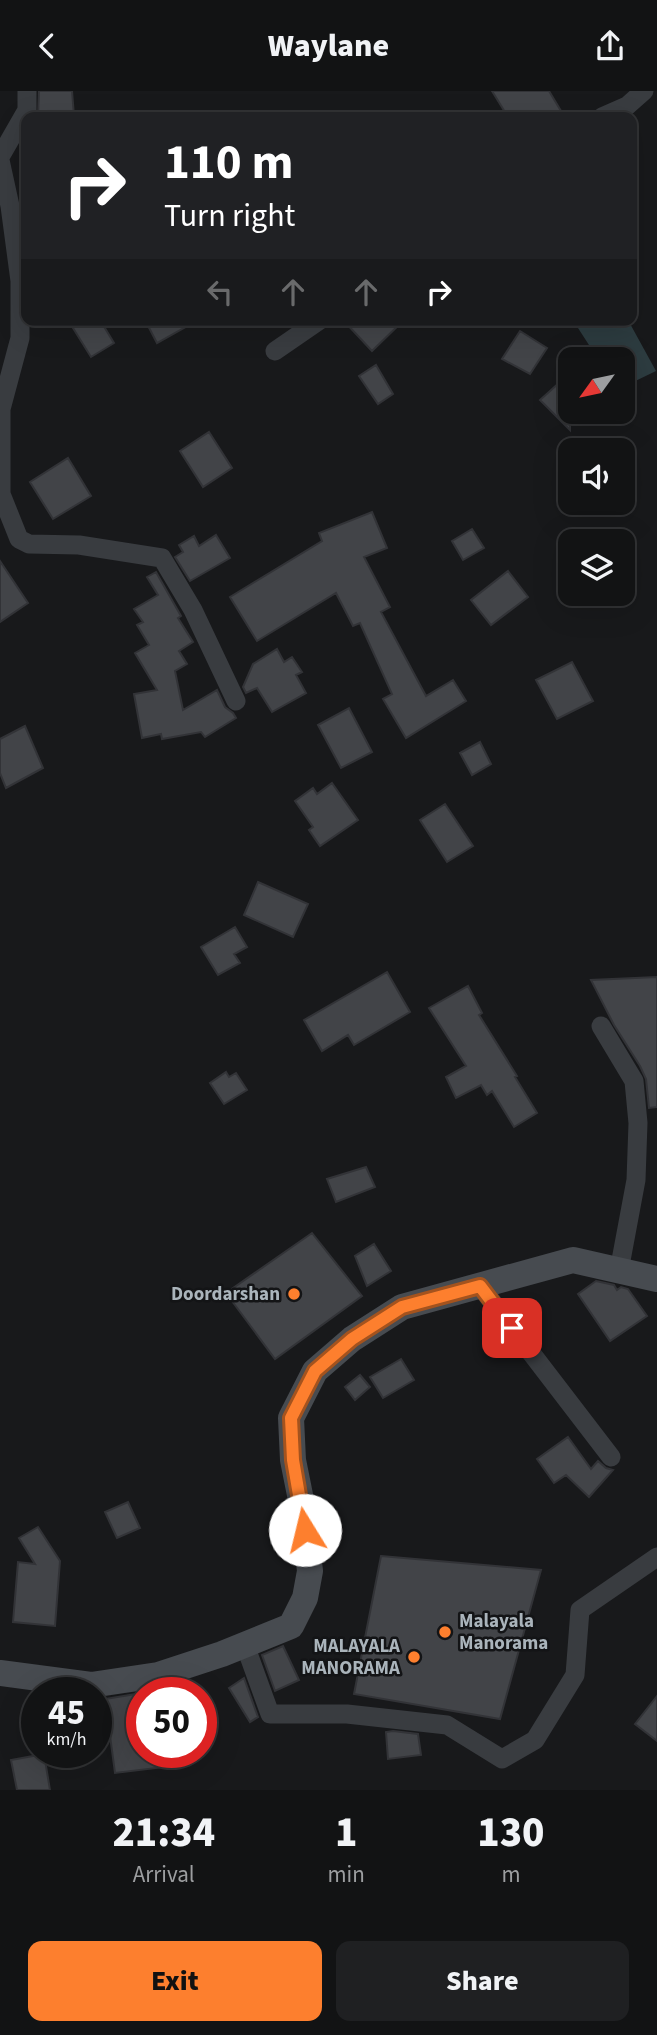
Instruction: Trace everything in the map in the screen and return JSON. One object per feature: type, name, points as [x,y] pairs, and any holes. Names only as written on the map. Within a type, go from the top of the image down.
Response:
[{"type":"main road","points":[[0,1673],[91,1685],[158,1675],[222,1654],[291,1626],[305,1598],[310,1571],[303,1510],[293,1460],[291,1418],[315,1371],[352,1339],[402,1307],[573,1260],[657,1279]]},
{"type":"street","points":[[26,112],[27,91]]},
{"type":"street","points":[[613,112],[627,106],[644,91]]},
{"type":"street","points":[[21,121],[0,158],[20,281],[20,338],[1,409],[1,494],[19,539],[29,544],[79,545],[162,558],[193,610],[236,701]]},
{"type":"street","points":[[275,351],[311,326]]},
{"type":"street","points":[[601,1026],[634,1081],[638,1123],[636,1180],[619,1271]]},
{"type":"street","points":[[480,1286],[611,1457]]},
{"type":"street","points":[[245,1645],[270,1714],[347,1714],[447,1725],[502,1759],[535,1740],[575,1675],[580,1610],[657,1557]]},
{"type":"shaded area","points":[[631,326],[656,371],[635,381],[635,347],[590,347],[578,328]]},
{"type":"building","points":[[39,91],[72,91],[74,112],[38,112]]},
{"type":"building","points":[[492,91],[549,91],[561,111],[559,112],[505,112]]},
{"type":"building","points":[[72,326],[104,326],[114,343],[91,357]]},
{"type":"building","points":[[148,326],[187,326],[157,343]]},
{"type":"building","points":[[349,326],[398,326],[372,351]]},
{"type":"building","points":[[520,331],[547,348],[530,374],[502,359]]},
{"type":"building","points":[[376,365],[393,394],[378,404],[359,376]]},
{"type":"building","points":[[558,384],[558,418],[540,400]]},
{"type":"building","points":[[209,432],[232,468],[203,487],[180,451]]},
{"type":"building","points":[[68,458],[91,496],[53,519],[30,482]]},
{"type":"building","points":[[372,512],[387,548],[364,557],[390,607],[381,612],[426,696],[453,680],[466,701],[406,738],[383,699],[392,694],[360,623],[353,626],[336,593],[257,641],[230,597],[322,541],[319,533]]},
{"type":"building","points":[[472,529],[484,548],[463,560],[452,541]]},
{"type":"building","points":[[216,535],[230,558],[190,581],[175,557],[183,552],[179,545],[194,536],[199,546]]},
{"type":"building","points":[[0,561],[28,603],[0,622]]},
{"type":"building","points":[[508,571],[528,597],[491,625],[471,600]]},
{"type":"building","points":[[156,572],[193,642],[179,651],[187,664],[175,671],[183,710],[217,690],[225,707],[236,718],[205,737],[201,732],[162,739],[161,734],[142,738],[134,694],[157,690],[135,653],[149,645],[137,625],[143,622],[134,609],[158,595],[147,577]]},
{"type":"building","points":[[277,649],[284,662],[292,657],[302,672],[296,675],[306,693],[272,712],[257,688],[246,693],[243,687],[253,664]]},
{"type":"building","points":[[572,662],[593,701],[557,719],[536,680]]},
{"type":"building","points":[[349,708],[372,752],[341,768],[318,725]]},
{"type":"building","points":[[25,726],[43,768],[6,788],[0,773],[0,739]]},
{"type":"building","points":[[480,742],[491,764],[472,775],[460,753]]},
{"type":"building","points":[[332,783],[358,820],[320,846],[309,830],[313,827],[295,801],[313,788],[317,794]]},
{"type":"building","points":[[445,804],[473,846],[447,862],[420,820]]},
{"type":"building","points":[[258,882],[308,904],[293,937],[244,915]]},
{"type":"building","points":[[235,927],[247,947],[234,954],[240,963],[218,975],[201,947]]},
{"type":"building","points":[[387,972],[410,1012],[354,1045],[348,1035],[322,1051],[304,1020]]},
{"type":"building","points":[[657,977],[657,1107],[649,1108],[646,1079],[591,980]]},
{"type":"building","points":[[468,986],[482,1013],[479,1015],[537,1113],[514,1127],[492,1091],[487,1095],[481,1085],[456,1098],[446,1077],[466,1066],[429,1008]]},
{"type":"building","points":[[226,1072],[229,1077],[236,1073],[247,1090],[224,1104],[210,1083]]},
{"type":"building","points":[[366,1167],[375,1187],[336,1202],[327,1179]]},
{"type":"building","name":"Doordarshan","points":[[312,1233],[362,1296],[275,1359],[226,1293]]},
{"type":"building","points":[[374,1244],[391,1271],[367,1286],[355,1256]]},
{"type":"building","points":[[596,1281],[614,1285],[617,1290],[621,1287],[628,1289],[647,1316],[610,1341],[578,1294]]},
{"type":"building","points":[[401,1359],[414,1380],[383,1398],[370,1377]]},
{"type":"building","points":[[360,1375],[370,1387],[355,1400],[345,1387]]},
{"type":"building","points":[[568,1437],[591,1469],[598,1461],[613,1470],[589,1497],[566,1475],[554,1483],[537,1459]]},
{"type":"building","points":[[128,1502],[140,1528],[117,1538],[105,1512]]},
{"type":"building","points":[[38,1527],[60,1561],[55,1626],[13,1622],[18,1562],[35,1564],[19,1538]]},
{"type":"building","name":"Malayala Manorama","points":[[381,1556],[541,1570],[500,1719],[354,1694]]},
{"type":"building","points":[[283,1646],[299,1680],[275,1691],[262,1655]]},
{"type":"building","points":[[244,1678],[258,1717],[250,1722],[229,1688]]},
{"type":"building","points":[[126,1696],[126,1768],[157,1768],[115,1773],[112,1751],[112,1698]]},
{"type":"building","points":[[657,1696],[657,1741],[635,1724]]},
{"type":"building","points":[[386,1732],[418,1734],[421,1755],[388,1759]]},
{"type":"building","points":[[21,1758],[21,1768],[46,1768],[50,1790],[17,1790],[11,1760]]},
{"type":"place","name":"Doordarshan","points":[[294,1294]]},
{"type":"place","name":"Malayala Manorama","points":[[445,1632]]},
{"type":"place","name":"MALAYALA MANORAMA","points":[[414,1657]]},
{"type":"route","points":[[305,1530],[293,1460],[291,1418],[315,1371],[352,1339],[402,1307],[480,1286],[512,1328]]}]
